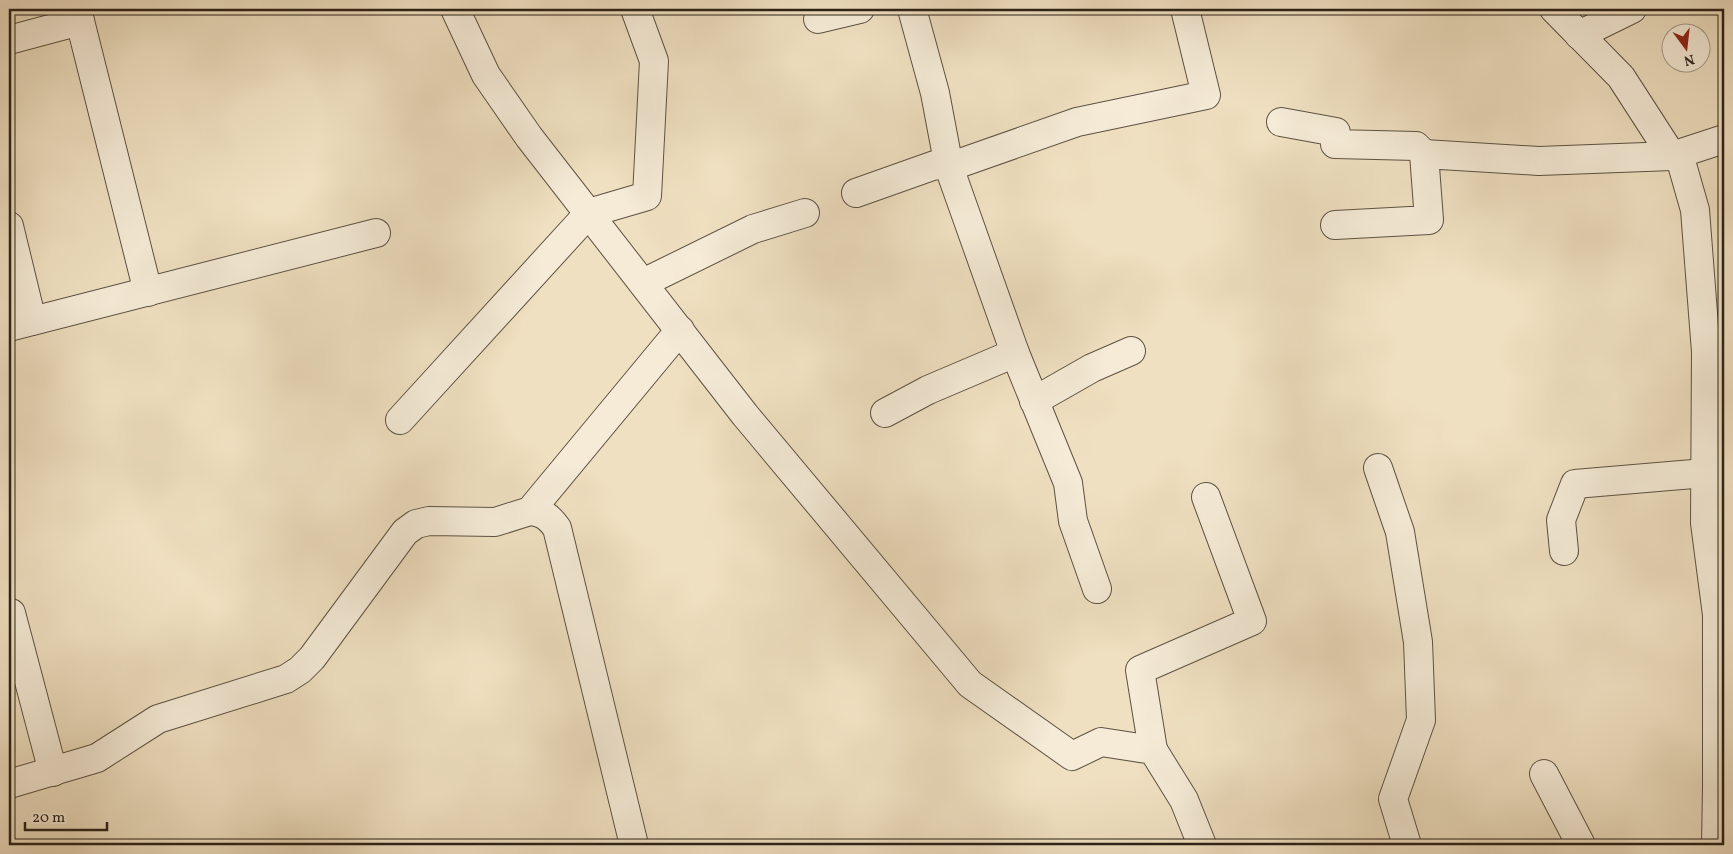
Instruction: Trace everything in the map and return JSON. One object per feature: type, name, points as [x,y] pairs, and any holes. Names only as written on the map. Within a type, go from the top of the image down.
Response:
[{"type":"street","points":[[455,9],[486,75],[529,137],[745,415],[970,684],[1072,756],[1101,742],[1153,750]]},
{"type":"street","points":[[400,420],[589,213],[647,196],[654,61],[635,9]]},
{"type":"street","points":[[818,19],[860,9]]},
{"type":"street","points":[[912,9],[935,93],[949,167],[1015,353],[1068,483],[1072,521],[1097,590]]},
{"type":"street","points":[[856,193],[935,165],[949,167],[1077,122],[1206,95],[1185,9]]},
{"type":"street","points":[[1554,9],[1620,77],[1676,155],[1695,210],[1706,352],[1706,473],[1715,513],[1721,787],[1716,845]]},
{"type":"street","points":[[1579,35],[1632,9]]},
{"type":"street","points":[[9,40],[78,15],[148,292]]},
{"type":"street","points":[[1281,122],[1336,132],[1335,144],[1416,146],[1424,154],[1429,220],[1335,224]]},
{"type":"street","points":[[1424,154],[1539,161],[1676,155],[1724,140]]},
{"type":"street","points":[[643,283],[752,229],[805,213]]},
{"type":"street","points":[[9,226],[20,324],[376,233]]},
{"type":"street","points":[[530,511],[680,330]]},
{"type":"street","points":[[1034,401],[1092,368],[1131,351]]},
{"type":"street","points":[[885,413],[928,390],[1015,353]]},
{"type":"street","points":[[1378,468],[1400,532],[1418,642],[1421,720],[1393,799],[1407,845]]},
{"type":"street","points":[[1564,550],[1560,520],[1575,484],[1706,473]]},
{"type":"street","points":[[1202,845],[1184,800],[1153,750],[1140,670],[1252,621],[1206,497]]},
{"type":"street","points":[[9,784],[97,758],[158,719],[286,679],[300,670],[312,658],[404,532],[416,524],[429,521],[495,522],[530,511],[549,517],[557,528],[634,845]]},
{"type":"street","points":[[12,613],[53,772]]},
{"type":"street","points":[[1544,774],[1581,845]]}]
